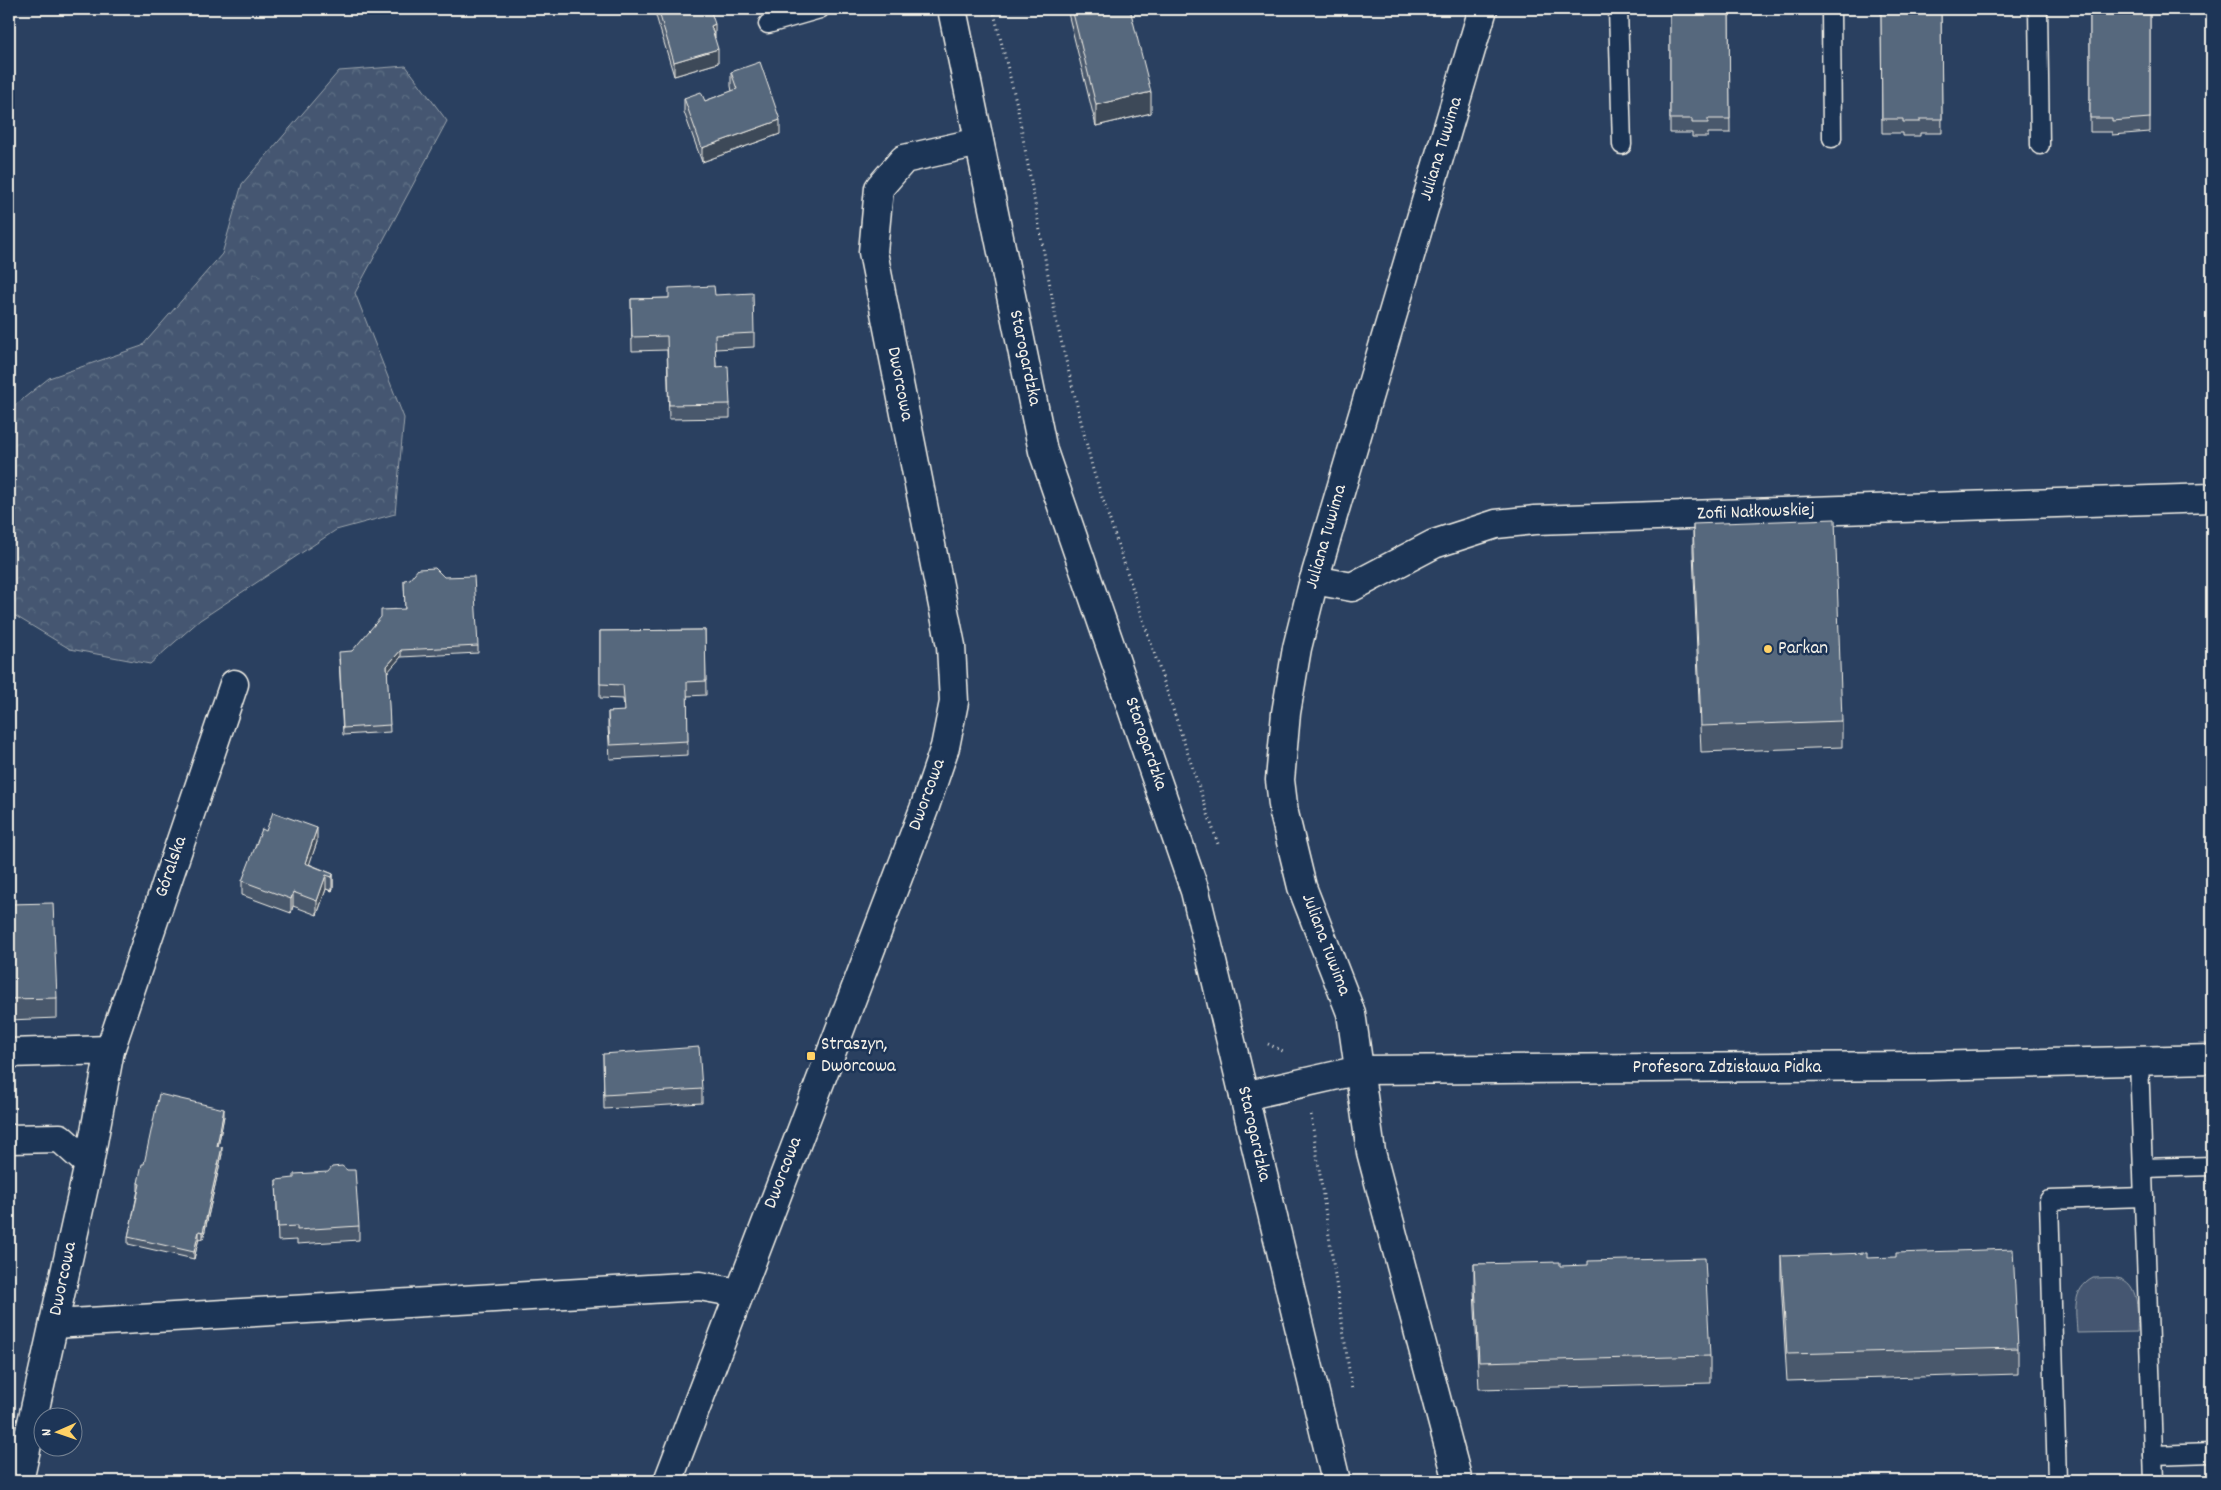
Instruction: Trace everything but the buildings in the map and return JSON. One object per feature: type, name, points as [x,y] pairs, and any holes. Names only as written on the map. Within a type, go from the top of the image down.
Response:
[{"type":"street","name":"Starogardzka","points":[[952,9],[1043,451],[1195,891],[1336,1481]]},
{"type":"street","name":"Juliana Tuwima","points":[[1458,1481],[1371,1152],[1351,1013],[1302,887],[1291,849],[1280,780],[1286,713],[1297,648],[1314,580],[1483,9]]},
{"type":"street","name":"Dworcowa","points":[[668,1481],[924,808],[945,747],[954,702],[951,646],[873,252],[879,188],[904,159],[979,142]]},
{"type":"street","name":"Zofii Nałkowskiej","points":[[1314,580],[1336,586],[1352,587],[1434,544],[1496,524],[1535,520],[2212,498]]},
{"type":"street","name":"Góralska","points":[[89,1164],[110,1050],[234,684]]},
{"type":"street","points":[[9,1052],[110,1050]]},
{"type":"street","name":"Profesora Zdzisława Pidka","points":[[1244,1096],[1360,1070],[1918,1066],[2212,1059]]},
{"type":"street","points":[[9,1139],[60,1138],[89,1164]]},
{"type":"street","name":"Dworcowa","points":[[19,1481],[89,1164]]},
{"type":"street","points":[[54,1324],[700,1286],[738,1293]]},
{"type":"lane","points":[[768,24],[820,9]]},
{"type":"lane","points":[[1618,9],[1622,145]]},
{"type":"lane","points":[[1832,9],[1832,138]]},
{"type":"lane","points":[[2038,9],[2040,145]]},
{"type":"lane","points":[[2139,1061],[2154,1481]]},
{"type":"lane","points":[[2143,1168],[2212,1166]]},
{"type":"lane","points":[[2057,1481],[2050,1200],[2144,1197]]},
{"type":"lane","points":[[2153,1455],[2212,1453]]},
{"type":"path","points":[[993,9],[1017,106],[1057,324],[1094,470]]},
{"type":"path","points":[[1310,1109],[1353,1396]]},
{"type":"green space","points":[[406,66],[447,121],[355,293],[404,418],[395,514],[336,530],[200,620],[150,664],[70,649],[9,612],[9,410],[49,378],[142,346],[222,254],[242,184],[339,71]]},
{"type":"green space","points":[[2093,1278],[2117,1278],[2125,1280],[2130,1285],[2136,1299],[2137,1332],[2077,1333],[2076,1302],[2078,1295],[2086,1283]]},
{"type":"place","name":"Parkan","points":[[1768,649]]},
{"type":"place","name":"Straszyn, Dworcowa","points":[[811,1056]]}]
